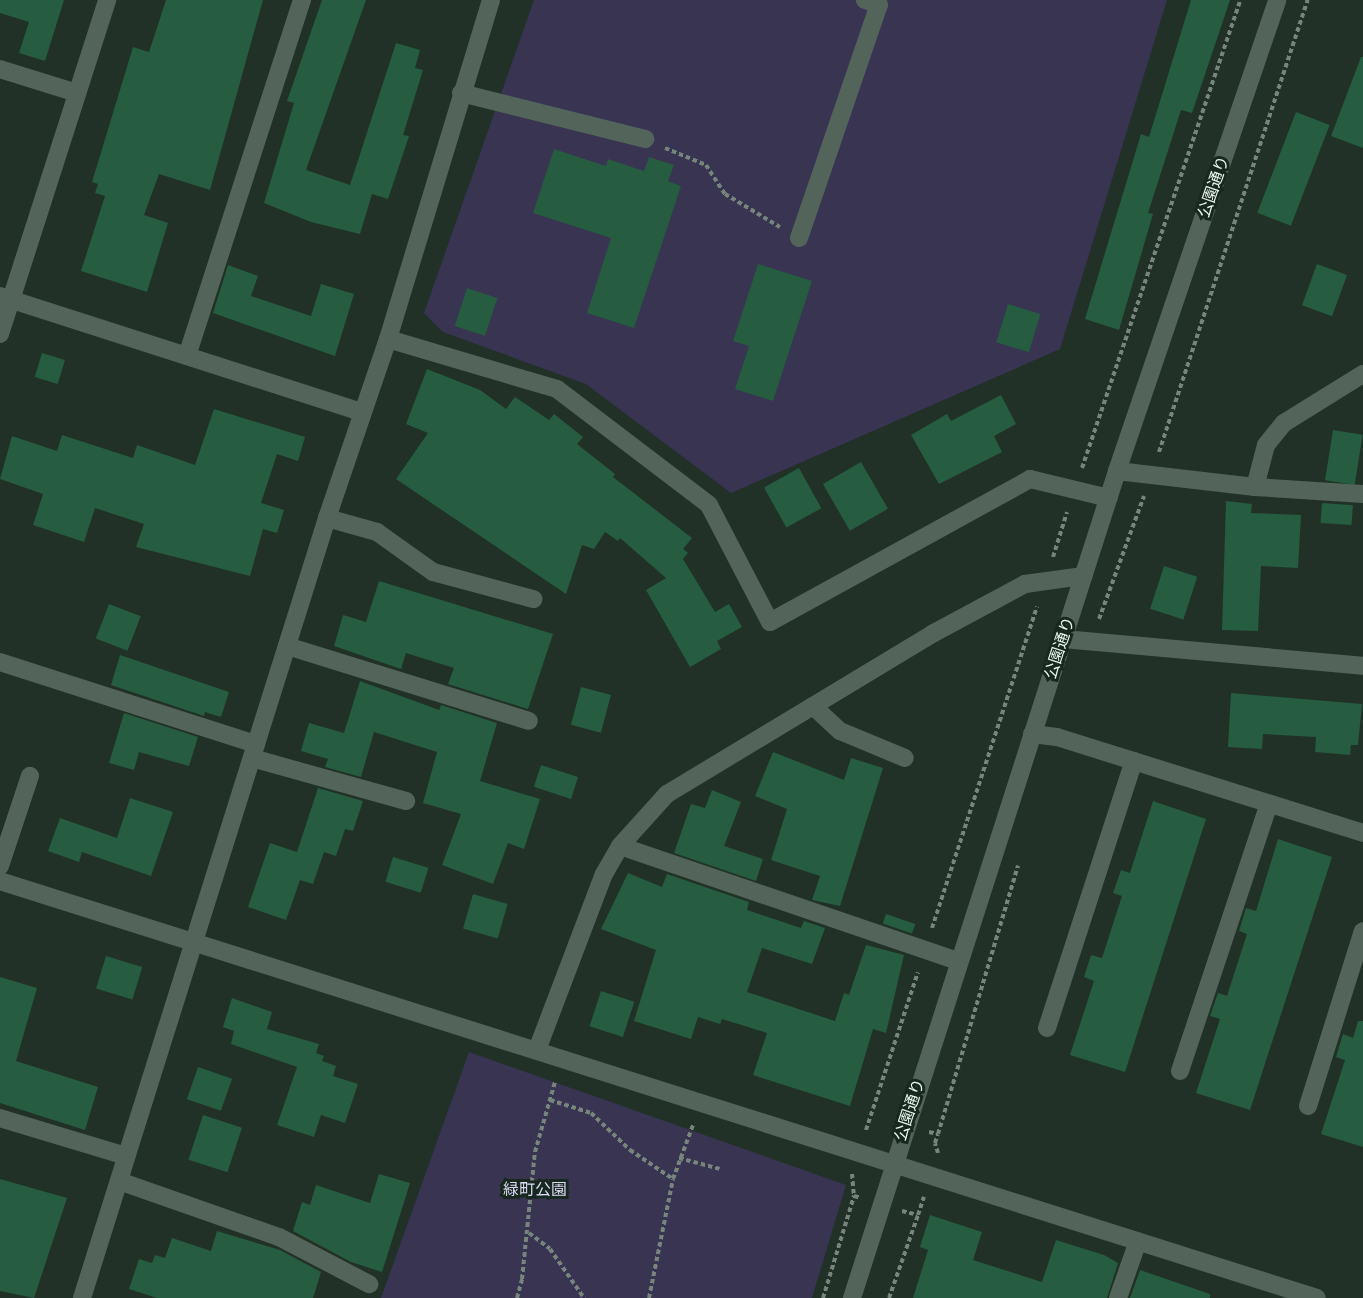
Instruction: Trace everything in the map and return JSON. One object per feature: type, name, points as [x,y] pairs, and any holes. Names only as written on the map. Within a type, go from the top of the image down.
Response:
[{"type":"street","points":[[0,334],[5,298],[107,0]]},
{"type":"street","points":[[187,356],[302,0]]},
{"type":"street","points":[[82,1298],[327,518],[387,339],[490,0]]},
{"type":"street","points":[[799,238],[879,5],[865,0]]},
{"type":"street","name":"公園通り","points":[[853,1298],[893,1162],[957,961],[1083,576],[1277,0]]},
{"type":"street","points":[[0,69],[77,93]]},
{"type":"street","points":[[461,93],[645,140]]},
{"type":"street","points":[[5,298],[361,412]]},
{"type":"street","points":[[387,339],[556,389],[709,505],[770,622],[1030,479],[1109,498]]},
{"type":"street","points":[[1255,487],[1266,445],[1284,423],[1363,374]]},
{"type":"street","points":[[1118,471],[1255,487],[1363,494]]},
{"type":"street","points":[[327,518],[377,532],[434,572],[533,599]]},
{"type":"street","points":[[537,1050],[604,874],[620,846],[667,794],[813,706],[1025,584],[1083,576]]},
{"type":"street","points":[[1063,639],[1363,666]]},
{"type":"street","points":[[287,646],[529,721]]},
{"type":"street","points":[[0,662],[254,751],[406,801]]},
{"type":"street","points":[[813,706],[840,731],[905,758]]},
{"type":"street","points":[[1032,734],[1057,737],[1363,833]]},
{"type":"street","points":[[1047,1028],[1134,761]]},
{"type":"street","points":[[0,866],[30,776]]},
{"type":"street","points":[[1180,1071],[1269,803]]},
{"type":"street","points":[[620,846],[957,961]]},
{"type":"street","points":[[0,881],[1317,1298]]},
{"type":"street","points":[[1308,1106],[1363,931]]},
{"type":"street","points":[[0,1118],[126,1156]]},
{"type":"street","points":[[119,1181],[279,1237],[369,1284]]},
{"type":"street","points":[[1118,1298],[1138,1241]]},
{"type":"path","points":[[1091,642],[1151,475],[1308,0]]},
{"type":"path","points":[[645,140],[706,165],[725,194],[799,238]]},
{"type":"path","points":[[872,1115],[938,1134],[1020,862]]},
{"type":"path","points":[[517,1298],[528,1232],[535,1152],[561,1058]]},
{"type":"path","points":[[550,1100],[591,1113],[630,1150],[673,1179]]},
{"type":"path","points":[[649,1298],[673,1179],[679,1158],[702,1104]]},
{"type":"path","points":[[679,1158],[720,1169]]},
{"type":"path","points":[[823,1298],[854,1196]]},
{"type":"path","points":[[890,1298],[918,1215]]},
{"type":"path","points":[[528,1232],[550,1249],[584,1298]]},
{"type":"green space","points":[[534,0],[1167,0],[1060,349],[731,493],[586,384],[443,332],[424,313]]},
{"type":"green space","name":"緑町公園","points":[[469,1052],[846,1185],[812,1298],[381,1298]]},
{"type":"building","points":[[0,0],[64,0],[45,61],[19,53],[29,22],[0,13]]},
{"type":"building","points":[[166,0],[263,0],[210,190],[159,174],[144,215],[168,223],[147,292],[81,271],[105,196],[95,193],[98,184],[92,182],[133,47],[149,52]]},
{"type":"building","points":[[322,0],[366,0],[306,170],[350,185],[396,43],[420,50],[415,68],[423,70],[403,135],[409,136],[388,199],[372,194],[360,234],[311,222],[264,203],[294,103],[287,101]]},
{"type":"building","points":[[1191,0],[1230,0],[1192,113],[1181,110],[1148,213],[1153,214],[1119,330],[1085,319],[1141,134],[1149,137]]},
{"type":"building","points":[[1361,57],[1363,57],[1363,148],[1331,136]]},
{"type":"building","points":[[1296,112],[1330,125],[1291,226],[1257,213]]},
{"type":"building","points":[[554,149],[606,166],[608,159],[644,171],[649,157],[674,165],[668,181],[681,186],[634,328],[587,313],[611,238],[533,213]]},
{"type":"building","points":[[758,264],[812,281],[773,401],[735,389],[749,346],[733,341]]},
{"type":"building","points":[[1317,264],[1347,275],[1332,316],[1302,305]]},
{"type":"building","points":[[228,265],[258,276],[251,296],[311,316],[321,284],[354,294],[335,356],[213,313]]},
{"type":"building","points":[[467,288],[497,298],[485,336],[455,326]]},
{"type":"building","points":[[1008,304],[1041,314],[1029,352],[996,342]]},
{"type":"building","points":[[42,353],[65,360],[58,384],[35,377]]},
{"type":"building","points":[[427,369],[480,390],[506,409],[515,397],[549,420],[554,414],[583,437],[577,444],[615,474],[613,477],[692,538],[683,549],[688,553],[683,559],[715,612],[729,604],[742,627],[717,641],[721,649],[690,667],[646,590],[666,578],[620,538],[618,541],[605,532],[594,549],[582,545],[566,594],[396,479],[428,433],[406,424]]},
{"type":"building","points":[[1001,395],[1016,424],[994,436],[1002,452],[939,484],[911,435],[947,414],[951,421]]},
{"type":"building","points":[[214,409],[305,437],[298,461],[277,454],[261,503],[284,510],[277,533],[263,529],[250,576],[136,547],[144,524],[95,508],[84,542],[33,525],[43,494],[0,479],[12,436],[57,451],[62,435],[133,458],[137,445],[195,465]]},
{"type":"building","points":[[1333,430],[1363,435],[1355,485],[1325,480]]},
{"type":"building","points":[[861,462],[888,509],[850,531],[823,484]]},
{"type":"building","points":[[799,468],[821,508],[786,528],[764,487]]},
{"type":"building","points":[[1226,501],[1252,504],[1251,513],[1301,515],[1298,568],[1261,566],[1258,631],[1222,630]]},
{"type":"building","points":[[1322,503],[1353,505],[1352,525],[1321,523]]},
{"type":"building","points":[[1164,566],[1197,577],[1183,620],[1150,609]]},
{"type":"building","points":[[379,581],[553,634],[528,709],[448,684],[454,668],[406,653],[401,669],[334,646],[343,615],[366,622]]},
{"type":"building","points":[[109,604],[141,616],[127,651],[96,639]]},
{"type":"building","points":[[120,655],[229,692],[221,717],[205,712],[204,716],[111,685]]},
{"type":"building","points":[[360,681],[439,710],[441,705],[497,723],[480,781],[540,799],[524,849],[508,843],[493,884],[442,865],[461,814],[423,803],[437,752],[374,732],[361,777],[325,767],[328,759],[301,751],[309,723],[344,733]]},
{"type":"building","points":[[581,687],[611,695],[601,733],[571,725]]},
{"type":"building","points":[[1231,693],[1362,704],[1358,745],[1351,745],[1350,755],[1315,752],[1316,737],[1263,734],[1262,749],[1228,747]]},
{"type":"building","points":[[124,713],[198,737],[189,766],[139,752],[134,770],[109,763]]},
{"type":"building","points":[[773,752],[844,780],[851,758],[883,768],[840,906],[812,900],[820,876],[771,860],[787,809],[755,796]]},
{"type":"building","points":[[541,765],[578,777],[571,799],[534,787]]},
{"type":"building","points":[[318,788],[363,801],[353,831],[345,829],[336,856],[324,852],[313,884],[300,880],[286,920],[248,907],[270,843],[297,852]]},
{"type":"building","points":[[712,790],[741,802],[724,846],[763,859],[756,881],[674,853],[691,804],[705,808]]},
{"type":"building","points":[[130,798],[173,812],[151,876],[82,852],[79,862],[48,851],[60,818],[117,838]]},
{"type":"building","points":[[1153,801],[1206,819],[1125,1072],[1070,1055],[1094,981],[1084,977],[1091,955],[1102,958],[1122,896],[1113,893],[1121,870],[1130,873]]},
{"type":"building","points":[[1278,839],[1332,857],[1250,1110],[1196,1093],[1220,1019],[1210,1016],[1218,993],[1227,996],[1247,934],[1239,931],[1246,908],[1256,911]]},
{"type":"building","points":[[393,857],[428,868],[421,893],[385,882]]},
{"type":"building","points":[[628,873],[662,887],[667,874],[749,902],[747,910],[801,928],[804,921],[825,928],[812,964],[762,948],[747,992],[835,1021],[844,993],[849,995],[866,945],[904,955],[886,1033],[873,1029],[850,1106],[753,1075],[767,1033],[722,1019],[720,1024],[698,1017],[691,1039],[634,1021],[656,950],[601,929]]},
{"type":"building","points":[[473,894],[508,904],[498,939],[463,929]]},
{"type":"building","points":[[886,914],[915,924],[912,934],[883,923]]},
{"type":"building","points":[[106,956],[142,967],[132,1000],[96,989]]},
{"type":"building","points":[[0,977],[37,988],[16,1061],[98,1087],[85,1130],[0,1103]]},
{"type":"building","points":[[601,991],[634,1002],[623,1037],[590,1026]]},
{"type":"building","points":[[232,998],[272,1012],[267,1029],[319,1044],[316,1053],[324,1056],[322,1061],[336,1066],[333,1076],[358,1084],[345,1123],[321,1115],[314,1137],[277,1125],[297,1067],[231,1044],[234,1031],[223,1027]]},
{"type":"building","points":[[1358,1021],[1363,1021],[1363,1147],[1321,1134],[1345,1060],[1336,1057],[1343,1034],[1353,1038]]},
{"type":"building","points":[[198,1067],[232,1079],[221,1111],[187,1099]]},
{"type":"building","points":[[203,1115],[242,1128],[227,1172],[188,1160]]},
{"type":"building","points":[[379,1174],[410,1183],[382,1272],[351,1262],[293,1231],[302,1202],[310,1205],[316,1185],[370,1203]]},
{"type":"building","points":[[0,1179],[67,1198],[34,1298],[0,1291]]},
{"type":"building","points":[[930,1215],[982,1232],[973,1260],[1042,1282],[1056,1240],[1104,1255],[1118,1263],[1107,1298],[913,1298],[928,1250],[920,1247]]},
{"type":"building","points":[[217,1231],[280,1250],[321,1272],[313,1298],[157,1298],[129,1289],[139,1259],[152,1263],[155,1255],[165,1258],[172,1238],[211,1251]]},
{"type":"building","points":[[1140,1270],[1210,1294],[1210,1298],[1130,1298]]}]
